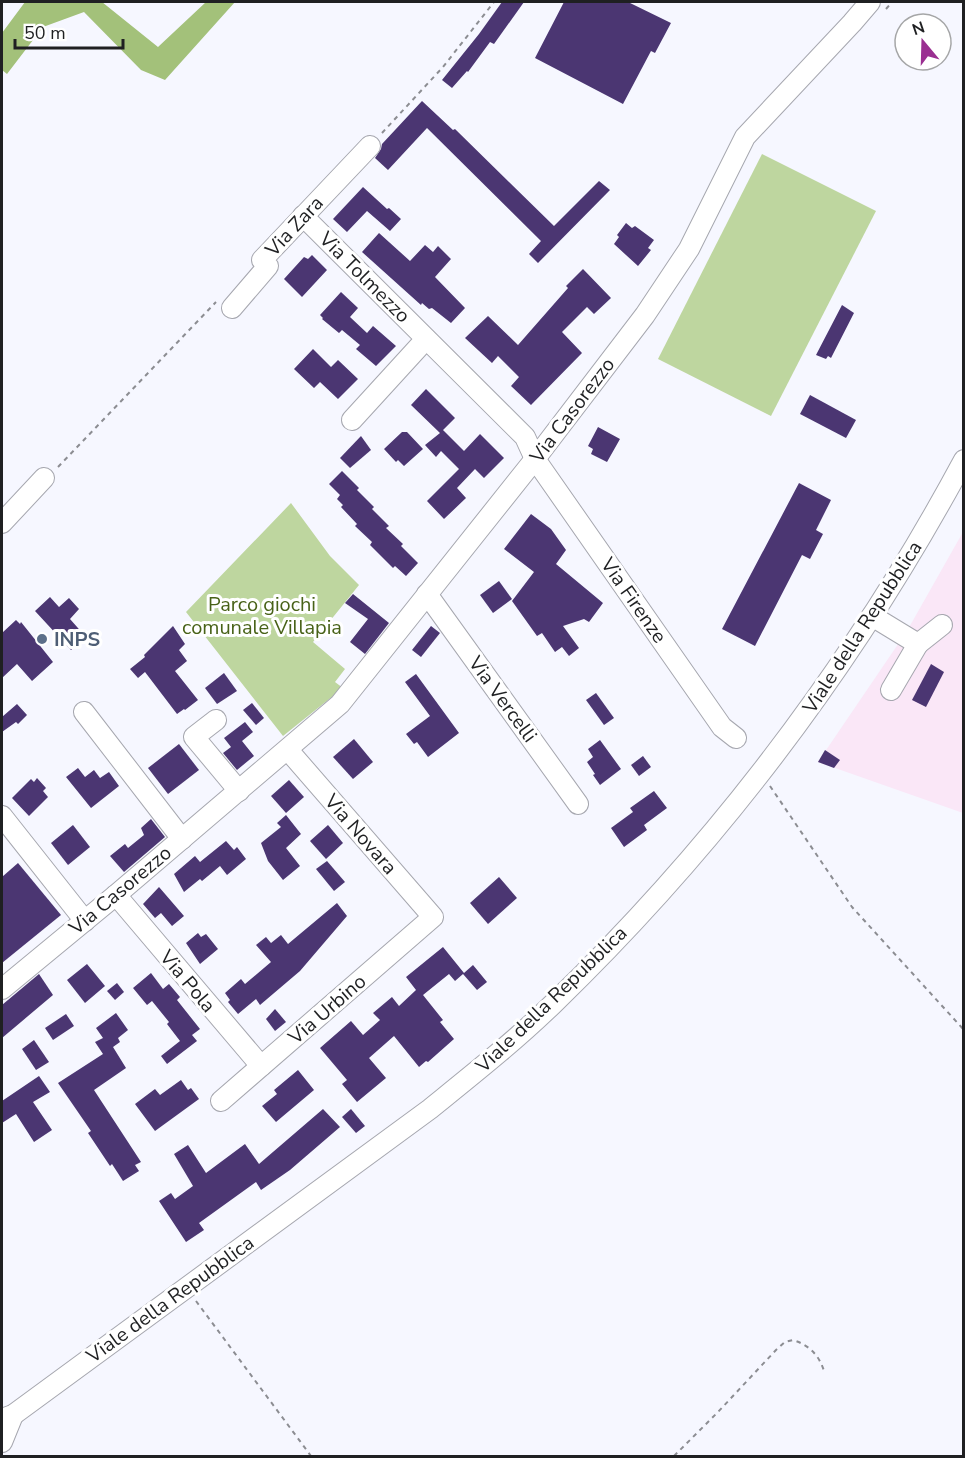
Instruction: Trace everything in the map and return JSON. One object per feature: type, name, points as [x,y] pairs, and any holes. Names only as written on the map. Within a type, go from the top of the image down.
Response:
[{"type":"street","name":"Via Casorezzo","points":[[2,989],[288,750],[339,704],[535,459],[645,315],[689,249],[745,137],[870,2]]},
{"type":"street","name":"Via Zara","points":[[227,302],[268,266],[262,260],[369,146]]},
{"type":"street","name":"Via Tolmezzo","points":[[303,216],[525,437],[535,459]]},
{"type":"street","name":"Via Tolmezzo","points":[[352,420],[426,339]]},
{"type":"street","name":"Via Firenze","points":[[535,459],[722,727],[736,738]]},
{"type":"street","name":"Viale della Repubblica","points":[[7,1417],[412,1123],[493,1058],[553,1004],[609,947],[717,826],[815,700],[873,616],[923,535],[963,460]]},
{"type":"street","points":[[2,523],[44,478]]},
{"type":"street","name":"Via Vercelli","points":[[427,594],[578,804]]},
{"type":"street","points":[[873,616],[918,644]]},
{"type":"street","points":[[891,690],[918,644],[942,625]]},
{"type":"street","points":[[84,712],[182,838]]},
{"type":"street","points":[[216,720],[194,737],[239,791]]},
{"type":"street","name":"Via Novara","points":[[288,750],[433,917]]},
{"type":"street","points":[[2,816],[85,921]]},
{"type":"street","name":"Via Pola","points":[[116,895],[261,1066]]},
{"type":"street","name":"Via Urbino","points":[[221,1101],[433,917]]},
{"type":"street","points":[[2,1442],[7,1417]]},
{"type":"path","points":[[369,146],[443,67],[494,2]]},
{"type":"path","points":[[44,478],[52,473],[227,302]]},
{"type":"path","points":[[760,772],[852,907],[963,1030]]},
{"type":"path","points":[[184,1288],[204,1311],[311,1456]]},
{"type":"path","points":[[674,1456],[785,1342],[794,1341],[813,1350],[822,1363],[824,1371]]},
{"type":"shaded area","points":[[963,532],[963,813],[818,762],[907,631]]},
{"type":"green space","points":[[25,2],[102,2],[158,47],[206,2],[235,2],[165,80],[141,70],[84,12],[43,27],[7,74],[2,70],[2,33]]},
{"type":"green space","points":[[762,154],[876,211],[771,416],[658,359]]},
{"type":"green space","name":"Parco giochi comunale Villapia","points":[[291,503],[330,556],[359,585],[313,642],[345,669],[335,682],[343,688],[283,736],[186,612]]},
{"type":"building","points":[[502,2],[524,2],[494,44],[490,42],[468,72],[452,88],[442,80]]},
{"type":"building","points":[[564,2],[628,2],[671,23],[655,53],[651,51],[623,104],[535,58]]},
{"type":"building","points":[[422,101],[453,130],[455,129],[554,226],[599,181],[610,190],[538,263],[529,254],[541,241],[427,128],[388,170],[375,158],[382,144]]},
{"type":"building","points":[[363,187],[401,219],[390,231],[367,211],[347,232],[333,219]]},
{"type":"building","points":[[626,223],[632,228],[635,226],[654,240],[648,248],[651,250],[638,266],[614,244],[619,237],[617,235]]},
{"type":"building","points":[[379,233],[410,261],[425,245],[433,252],[438,246],[451,259],[435,277],[465,308],[451,323],[432,308],[429,309],[422,303],[421,305],[362,252]]},
{"type":"building","points":[[312,255],[327,270],[302,297],[284,279],[304,257],[308,259]]},
{"type":"building","points":[[583,269],[611,298],[594,314],[587,307],[562,332],[582,353],[531,405],[511,386],[519,377],[498,356],[492,363],[465,338],[488,316],[518,345],[568,288],[566,286]]},
{"type":"building","points":[[341,292],[358,308],[350,317],[367,333],[373,326],[396,346],[376,366],[356,349],[360,345],[342,330],[339,333],[320,315]]},
{"type":"building","points":[[842,305],[854,313],[831,358],[828,356],[826,359],[816,355]]},
{"type":"building","points":[[313,349],[331,367],[338,360],[358,379],[338,399],[320,382],[314,388],[294,369]]},
{"type":"building","points":[[426,389],[455,418],[443,430],[464,451],[480,434],[504,458],[484,478],[475,469],[457,488],[466,498],[444,519],[427,501],[459,469],[441,451],[436,457],[425,445],[440,433],[411,405]]},
{"type":"building","points":[[810,395],[856,420],[846,438],[800,414]]},
{"type":"building","points":[[598,427],[620,439],[607,462],[591,454],[593,449],[588,446]]},
{"type":"building","points":[[402,432],[407,432],[423,449],[404,466],[398,460],[396,462],[384,449]]},
{"type":"building","points":[[361,436],[371,450],[350,468],[340,458]]},
{"type":"building","points":[[342,471],[374,507],[372,509],[389,526],[386,528],[418,563],[406,576],[395,566],[393,568],[370,545],[372,542],[355,526],[357,524],[341,507],[343,505],[337,499],[340,495],[329,484]]},
{"type":"building","points":[[799,483],[831,500],[816,530],[823,534],[810,559],[802,555],[755,646],[722,629]]},
{"type":"building","points":[[531,514],[551,529],[566,550],[556,564],[603,603],[589,622],[584,619],[563,626],[579,648],[569,656],[562,647],[555,652],[542,633],[537,636],[512,601],[534,572],[504,549]]},
{"type":"building","points":[[499,581],[512,599],[493,613],[480,595]]},
{"type":"building","points":[[353,594],[389,623],[365,654],[350,642],[368,619],[345,603]]},
{"type":"building","points":[[50,597],[59,607],[69,598],[79,609],[70,619],[85,636],[71,650],[35,611]]},
{"type":"building","points":[[16,620],[20,624],[21,622],[53,662],[32,681],[17,664],[2,678],[2,633]]},
{"type":"building","points":[[173,626],[185,644],[179,650],[187,661],[175,671],[198,700],[177,714],[145,672],[138,678],[130,669],[145,657],[144,655]]},
{"type":"building","points":[[431,626],[440,633],[421,657],[412,650]]},
{"type":"building","points":[[931,664],[944,672],[926,707],[912,700]]},
{"type":"building","points":[[224,673],[237,691],[217,704],[205,688]]},
{"type":"building","points":[[416,674],[459,733],[428,757],[417,742],[414,744],[406,734],[430,716],[405,682]]},
{"type":"building","points":[[596,693],[614,718],[604,725],[586,700]]},
{"type":"building","points":[[252,703],[264,718],[256,725],[243,710]]},
{"type":"building","points":[[17,704],[27,715],[18,724],[16,722],[2,732],[2,717]]},
{"type":"building","points":[[245,722],[253,732],[242,741],[254,756],[237,770],[223,753],[231,747],[224,738]]},
{"type":"building","points":[[354,739],[373,762],[353,779],[333,757]]},
{"type":"building","points":[[600,740],[621,769],[600,785],[587,762],[593,757],[588,749]]},
{"type":"building","points":[[179,744],[199,770],[168,794],[148,768]]},
{"type":"building","points":[[825,750],[840,760],[834,768],[818,762]]},
{"type":"building","points":[[643,756],[651,767],[639,776],[631,765]]},
{"type":"building","points":[[78,768],[85,777],[94,770],[100,778],[109,772],[119,786],[91,808],[66,777]]},
{"type":"building","points":[[37,778],[46,788],[43,791],[48,797],[29,816],[12,798],[31,779],[34,782]]},
{"type":"building","points":[[289,780],[304,797],[286,813],[271,796]]},
{"type":"building","points":[[654,791],[667,808],[644,825],[647,830],[624,847],[611,828],[633,812],[630,808]]},
{"type":"building","points":[[286,815],[301,834],[286,848],[300,866],[283,880],[268,861],[261,843],[281,827],[277,823]]},
{"type":"building","points":[[151,819],[165,837],[124,872],[110,856],[125,844],[128,848],[144,835],[141,828]]},
{"type":"building","points":[[73,825],[90,847],[68,865],[51,843]]},
{"type":"building","points":[[328,825],[343,843],[326,859],[310,841]]},
{"type":"building","points":[[226,841],[234,850],[237,847],[246,859],[227,875],[220,866],[184,892],[174,874],[195,856],[200,862]]},
{"type":"building","points":[[327,861],[345,882],[334,891],[316,869]]},
{"type":"building","points":[[18,863],[61,915],[2,963],[2,877]]},
{"type":"building","points":[[499,877],[517,898],[488,924],[470,903]]},
{"type":"building","points":[[159,887],[184,916],[172,926],[161,913],[155,918],[143,904]]},
{"type":"building","points":[[337,903],[347,916],[300,971],[260,1005],[256,999],[238,1014],[228,1002],[230,1000],[225,993],[241,979],[245,984],[271,962],[256,945],[266,937],[271,943],[281,935],[288,944]]},
{"type":"building","points":[[198,933],[201,937],[206,934],[218,949],[200,964],[186,943]]},
{"type":"building","points":[[443,947],[464,973],[473,965],[487,982],[477,990],[463,974],[455,981],[449,974],[423,995],[443,1020],[440,1022],[454,1039],[419,1067],[394,1036],[369,1058],[386,1078],[357,1102],[342,1084],[347,1080],[320,1048],[351,1021],[363,1035],[380,1020],[373,1013],[392,997],[399,1006],[416,990],[406,977]]},
{"type":"building","points":[[87,964],[105,986],[85,1003],[67,980]]},
{"type":"building","points":[[151,973],[163,989],[169,984],[180,997],[177,1000],[200,1029],[192,1035],[197,1041],[167,1064],[161,1056],[180,1041],[167,1024],[169,1022],[152,1001],[147,1005],[133,988]]},
{"type":"building","points":[[39,974],[53,995],[2,1038],[2,1005]]},
{"type":"building","points":[[117,983],[124,992],[115,1000],[107,991]]},
{"type":"building","points":[[275,1009],[286,1022],[275,1031],[266,1019]]},
{"type":"building","points":[[116,1013],[128,1030],[118,1038],[120,1042],[113,1047],[126,1068],[94,1090],[141,1162],[135,1165],[139,1171],[123,1181],[88,1133],[91,1131],[58,1083],[103,1054],[95,1042],[103,1038],[96,1028]]},
{"type":"building","points":[[66,1014],[74,1026],[53,1040],[45,1028]]},
{"type":"building","points":[[34,1040],[49,1062],[36,1070],[22,1049]]},
{"type":"building","points":[[298,1070],[314,1090],[276,1122],[262,1106],[277,1094],[274,1090]]},
{"type":"building","points":[[39,1076],[50,1092],[33,1102],[52,1130],[34,1142],[16,1114],[2,1123],[2,1101]]},
{"type":"building","points":[[181,1080],[199,1099],[155,1131],[135,1104],[155,1089],[160,1095]]},
{"type":"building","points":[[323,1109],[340,1127],[290,1170],[261,1190],[256,1182],[199,1223],[204,1230],[186,1242],[159,1201],[171,1193],[175,1199],[193,1186],[174,1154],[188,1145],[206,1173],[245,1144],[259,1164]]},
{"type":"building","points":[[351,1109],[365,1126],[356,1133],[342,1117]]},
{"type":"place","name":"INPS","points":[[42,639]]}]
